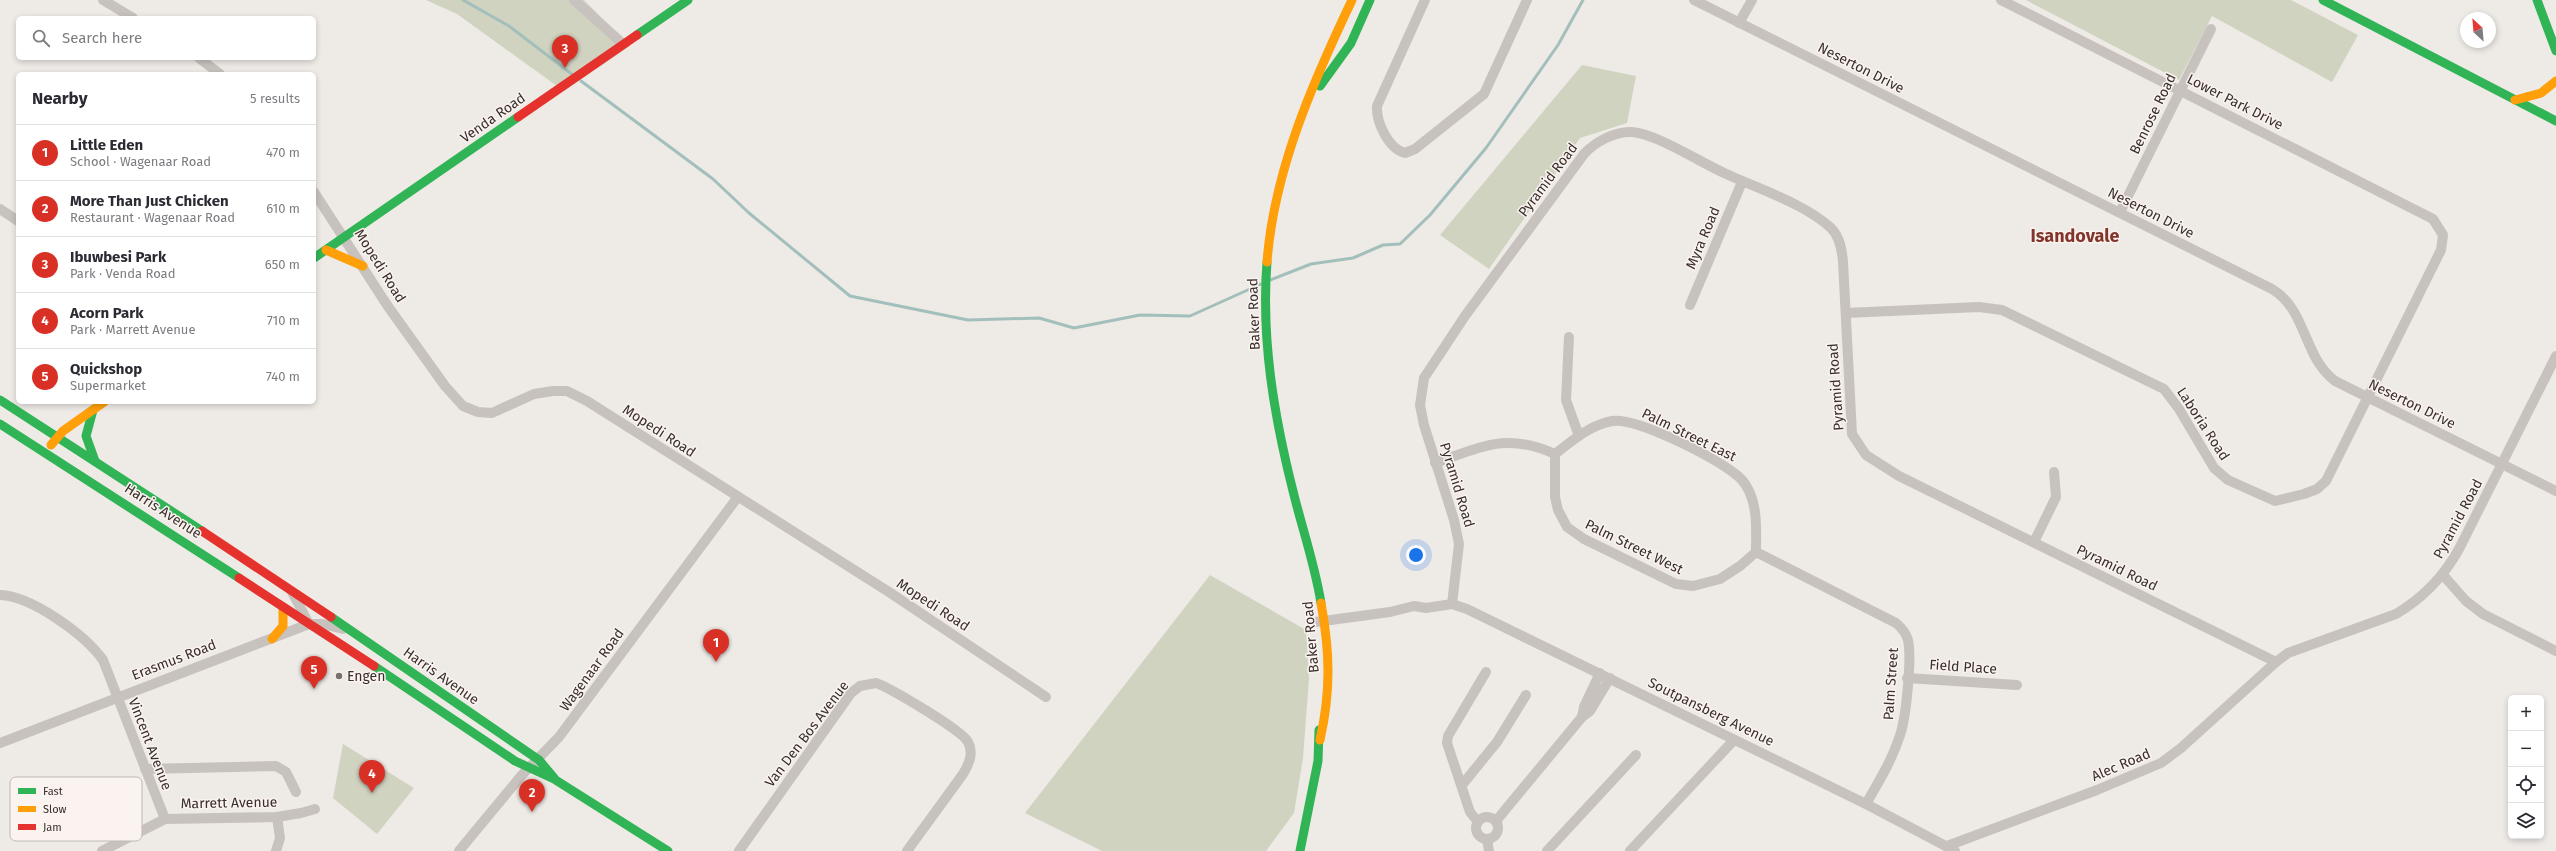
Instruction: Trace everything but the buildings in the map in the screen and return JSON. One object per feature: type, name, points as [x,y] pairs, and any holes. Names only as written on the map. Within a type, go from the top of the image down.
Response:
[{"type":"main road","name":"Venda Road","points":[[316,257],[688,0]]},
{"type":"main road","name":"Baker Road","points":[[1300,851],[1314,788],[1328,691],[1321,621],[1303,532],[1276,415],[1266,301],[1267,265],[1278,198],[1310,98],[1352,0]]},
{"type":"main road","name":"Baker Road","points":[[1310,98],[1351,42],[1370,0]]},
{"type":"main road","points":[[2324,0],[2556,121]]},
{"type":"main road","points":[[2537,0],[2556,51]]},
{"type":"main road","points":[[2516,100],[2541,93],[2556,80]]},
{"type":"main road","points":[[326,250],[363,266]]},
{"type":"main road","name":"Harris Avenue","points":[[0,400],[288,587],[360,636],[538,760],[554,779]]},
{"type":"main road","points":[[46,452],[55,437],[101,404]]},
{"type":"main road","points":[[93,410],[86,436],[95,461]]},
{"type":"main road","name":"Harris Avenue","points":[[0,424],[46,452],[528,768],[554,779],[668,851]]},
{"type":"main road","points":[[272,639],[282,626],[283,607]]},
{"type":"street","points":[[103,0],[130,16]]},
{"type":"street","points":[[574,0],[623,44]]},
{"type":"street","points":[[1425,0],[1377,106],[1379,118],[1388,140],[1396,149],[1405,153],[1415,149],[1481,97],[1527,0]]},
{"type":"street","name":"Neserton Drive","points":[[1694,0],[2120,212],[2280,294],[2295,310],[2323,371],[2335,381],[2502,466],[2556,491]]},
{"type":"street","points":[[1739,23],[1752,0]]},
{"type":"street","name":"Lower Park Drive","points":[[2001,0],[2426,215],[2437,223],[2444,242]]},
{"type":"street","name":"Benrose Road","points":[[2120,212],[2211,29]]},
{"type":"street","points":[[202,60],[217,72]]},
{"type":"street","name":"Pyramid Road","points":[[1452,604],[1459,544],[1454,520],[1435,462],[1420,405],[1421,388],[1428,369],[1553,194],[1588,149],[1598,142],[1618,134],[1631,132],[1640,133],[1800,208],[1832,230],[1841,247],[1852,434],[1861,451],[1875,462],[1899,476],[2276,662],[2288,653],[2396,614],[2410,605],[2443,575],[2459,549],[2502,466],[2556,356]]},
{"type":"street","name":"Myra Road","points":[[1690,305],[1742,182]]},
{"type":"street","name":"Mopedi Road","points":[[316,195],[424,358],[463,406],[478,412],[492,413],[534,394],[566,391],[587,401],[737,498],[889,592],[1046,697]]},
{"type":"street","points":[[0,209],[16,220]]},
{"type":"street","name":"Laboria Road","points":[[1846,313],[1979,306],[2002,310],[2164,389],[2174,401],[2220,474],[2275,501],[2304,494],[2317,489],[2326,481],[2418,298],[2444,242]]},
{"type":"street","points":[[1569,337],[1566,400],[1579,436]]},
{"type":"street","name":"Palm Street East","points":[[1555,454],[1591,428],[1612,421],[1635,422],[1730,470],[1740,478],[1751,495],[1756,520],[1756,552]]},
{"type":"street","points":[[1435,462],[1507,441],[1532,445],[1555,454]]},
{"type":"street","name":"Palm Street West","points":[[1555,454],[1555,497],[1558,510],[1567,526],[1584,540],[1685,587],[1720,580],[1740,566],[1756,552]]},
{"type":"street","points":[[2034,542],[2056,497],[2054,472]]},
{"type":"street","name":"Wagenaar Road","points":[[459,851],[528,768],[538,760],[559,737],[737,498]]},
{"type":"street","name":"Palm Street","points":[[1756,552],[1900,626],[1908,643],[1908,678],[1900,737],[1891,758],[1866,804]]},
{"type":"street","points":[[2443,575],[2466,601],[2482,614],[2556,651]]},
{"type":"street","name":"Harris Avenue","points":[[288,587],[309,624]]},
{"type":"street","name":"Vincent Avenue","points":[[0,595],[29,603],[94,647],[103,660],[165,820]]},
{"type":"street","points":[[1321,621],[1395,611],[1414,606],[1426,608],[1452,604]]},
{"type":"street","name":"Soutpansberg Avenue","points":[[1452,604],[1485,617],[1600,673],[1866,804],[1951,848]]},
{"type":"street","name":"Erasmus Road","points":[[0,743],[309,624],[334,626],[360,636]]},
{"type":"street","name":"Alec Road","points":[[1951,848],[2161,763],[2181,748],[2276,662]]},
{"type":"street","points":[[1486,672],[1448,736],[1449,750],[1470,812],[1478,822],[1478,834],[1487,839]]},
{"type":"street","points":[[1582,717],[1584,707],[1600,673]]},
{"type":"street","points":[[1487,839],[1497,834],[1496,821],[1582,717],[1590,711],[1610,678]]},
{"type":"street","name":"Field Place","points":[[1908,678],[2017,684]]},
{"type":"street","name":"Van Den Bos Avenue","points":[[739,851],[851,693],[860,686],[876,683],[956,731],[968,742],[971,753],[969,763],[962,774],[907,851]]},
{"type":"street","points":[[1462,785],[1497,742],[1526,695]]},
{"type":"street","points":[[1630,851],[1734,740]]},
{"type":"street","points":[[1547,851],[1636,755]]},
{"type":"street","points":[[145,769],[276,766],[286,772],[296,792]]},
{"type":"street","name":"Marrett Avenue","points":[[142,831],[165,820],[277,817],[301,814],[315,808]]},
{"type":"street","points":[[276,851],[280,838],[277,817]]},
{"type":"street","points":[[1478,822],[1487,817],[1496,821]]},
{"type":"street","points":[[1487,839],[1489,851]]},
{"type":"street","name":"Marrett Avenue","points":[[102,851],[122,841]]},
{"type":"green space","points":[[426,0],[584,0],[630,46],[564,91],[457,14]]},
{"type":"green space","points":[[2026,0],[2291,0],[2358,35],[2332,82],[2212,16],[2179,80]]},
{"type":"green space","points":[[1582,65],[1636,76],[1627,123],[1580,138],[1489,269],[1440,235]]},
{"type":"green space","points":[[1210,575],[1306,630],[1309,679],[1303,758],[1294,813],[1266,851],[1102,851],[1025,813]]},
{"type":"green space","points":[[343,744],[414,788],[377,834],[333,798]]},
{"type":"waterway","points":[[463,0],[509,26],[573,75]]},
{"type":"waterway","points":[[1270,280],[1311,264],[1353,258],[1383,245],[1400,244],[1430,215],[1486,148],[1558,45],[1583,0]]},
{"type":"waterway","points":[[581,81],[713,179],[749,213],[850,296],[968,320],[1039,318],[1074,328],[1140,315],[1190,316],[1261,284]]},
{"type":"traffic: fast","points":[[637,35],[688,0]]},
{"type":"traffic: fast","points":[[1320,86],[1351,43],[1370,0]]},
{"type":"traffic: fast","points":[[2323,0],[2556,121]]},
{"type":"traffic: fast","points":[[2537,0],[2556,51]]},
{"type":"traffic: fast","points":[[316,257],[518,117]]},
{"type":"traffic: fast","points":[[1267,262],[1266,320],[1275,406],[1286,463],[1312,561],[1321,603]]},
{"type":"traffic: fast","points":[[0,400],[202,531]]},
{"type":"traffic: fast","points":[[93,410],[86,436],[95,461]]},
{"type":"traffic: fast","points":[[0,424],[239,578]]},
{"type":"traffic: fast","points":[[331,617],[539,760],[554,778]]},
{"type":"traffic: fast","points":[[374,666],[515,761],[554,779],[668,851]]},
{"type":"traffic: fast","points":[[1300,851],[1318,761],[1319,730]]},
{"type":"traffic: slow","points":[[1267,262],[1271,228],[1287,160],[1310,95],[1352,0]]},
{"type":"traffic: slow","points":[[2515,100],[2541,93],[2556,81]]},
{"type":"traffic: slow","points":[[326,250],[363,266]]},
{"type":"traffic: slow","points":[[51,445],[63,431],[101,404]]},
{"type":"traffic: slow","points":[[1320,740],[1324,722],[1328,688],[1328,655],[1321,603]]},
{"type":"traffic: slow","points":[[272,639],[283,626],[283,607]]},
{"type":"traffic: jam","points":[[518,117],[637,35]]},
{"type":"traffic: jam","points":[[202,531],[331,617]]},
{"type":"traffic: jam","points":[[239,578],[374,666]]},
{"type":"place","name":"Ibuwbesi Park","points":[[565,68]]},
{"type":"place","name":"Little Eden","points":[[716,662]]},
{"type":"place","name":"Engen","points":[[339,676]]},
{"type":"place","name":"Quickshop","points":[[314,689]]},
{"type":"place","name":"Acorn Park","points":[[372,793]]},
{"type":"place","name":"More Than Just Chicken","points":[[532,812]]},
{"type":"district","name":"Isandovale","points":[[2075,236]]}]
